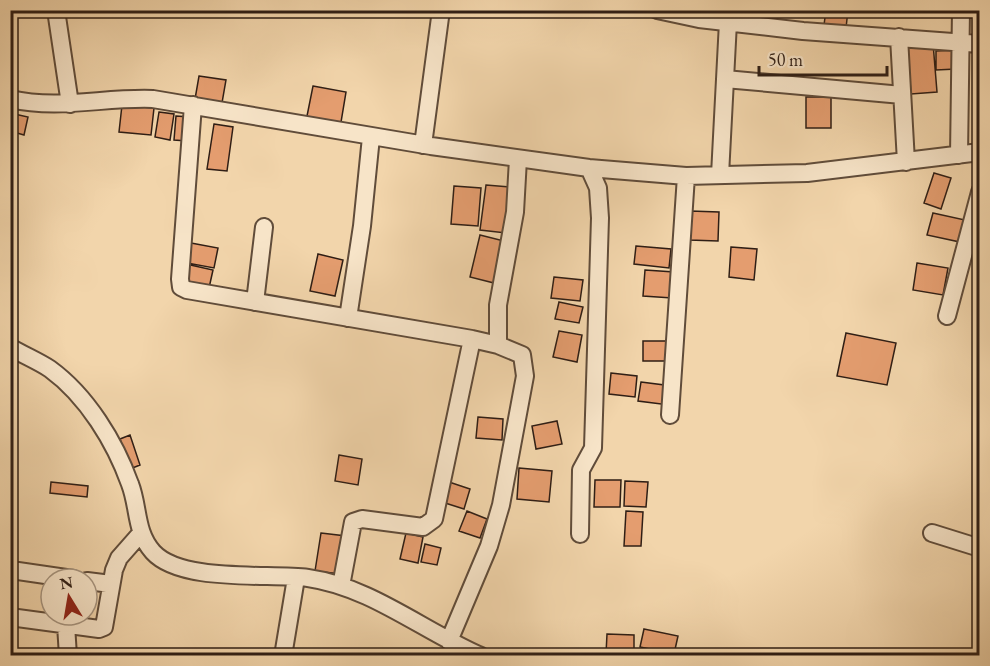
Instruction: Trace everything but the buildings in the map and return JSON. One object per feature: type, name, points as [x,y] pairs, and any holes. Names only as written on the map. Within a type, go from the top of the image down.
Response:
[{"type":"street","points":[[56,10],[70,104]]},
{"type":"street","points":[[423,145],[441,10]]},
{"type":"street","points":[[657,10],[802,31],[980,44]]},
{"type":"street","points":[[958,155],[961,10]]},
{"type":"street","points":[[720,175],[728,22]]},
{"type":"street","points":[[899,37],[906,162]]},
{"type":"street","points":[[725,79],[902,95]]},
{"type":"street","points":[[10,99],[46,105],[135,98],[193,105],[371,137],[518,159],[589,168],[686,176],[807,173],[980,152]]},
{"type":"street","points":[[193,105],[181,287],[187,290],[472,339],[498,345],[522,356],[525,376],[501,505],[489,546],[449,641]]},
{"type":"street","points":[[348,318],[362,226],[371,137]]},
{"type":"street","points":[[498,345],[498,304],[515,212],[518,159]]},
{"type":"street","points":[[580,534],[581,470],[593,448],[600,218],[598,188],[589,168]]},
{"type":"street","points":[[670,416],[686,176]]},
{"type":"street","points":[[947,316],[980,192]]},
{"type":"street","points":[[255,302],[264,227]]},
{"type":"street","points":[[341,586],[353,522],[362,519],[423,527],[434,519],[472,339]]},
{"type":"street","points":[[10,347],[51,370],[77,394],[111,440],[131,486],[141,533],[154,554],[182,568],[238,576],[296,578],[353,589],[449,641],[482,656]]},
{"type":"street","points":[[82,627],[99,629],[104,627],[111,584],[119,558],[141,533]]},
{"type":"street","points":[[932,533],[980,548]]},
{"type":"street","points":[[18,571],[39,574]]},
{"type":"street","points":[[283,656],[296,578]]},
{"type":"street","points":[[99,582],[111,584]]},
{"type":"street","points":[[10,617],[39,621]]},
{"type":"street","points":[[66,627],[68,656]]}]
